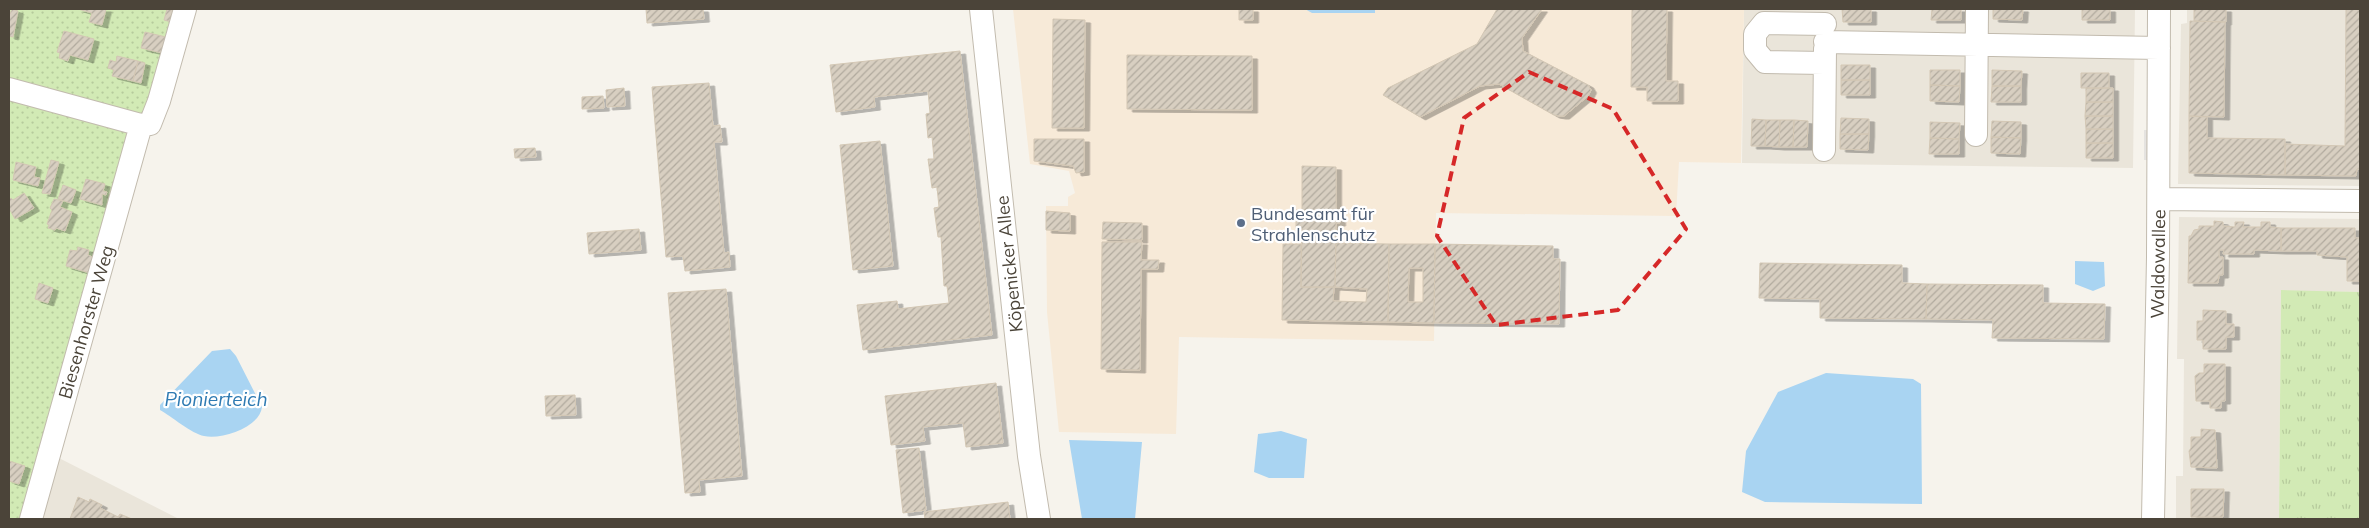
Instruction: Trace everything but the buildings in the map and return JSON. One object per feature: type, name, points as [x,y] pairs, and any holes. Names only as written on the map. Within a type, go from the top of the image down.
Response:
[{"type":"street","name":"Biesenhorster Weg","points":[[31,519],[145,124],[159,101],[185,9]]},
{"type":"street","name":"Köpenicker Allee","points":[[981,9],[1028,446],[1039,519]]},
{"type":"street","points":[[1976,135],[1977,9]]},
{"type":"street","name":"Waldowallee","points":[[2153,519],[2159,199],[2159,9]]},
{"type":"street","points":[[1824,150],[1825,34],[1977,44],[2159,48]]},
{"type":"street","points":[[9,89],[145,124]]},
{"type":"street","points":[[2159,199],[2360,201]]},
{"type":"highlighted area","points":[[1529,72],[1613,109],[1686,229],[1618,310],[1496,325],[1437,236],[1464,118]]},
{"type":"shaded area","name":"Bundesamt für Strahlenschutz","points":[[1013,9],[1744,9],[1741,163],[1679,162],[1676,216],[1436,213],[1434,341],[1179,337],[1176,434],[1059,432],[1047,312],[1046,206],[1068,206],[1068,197],[1075,193],[1069,171],[1030,164]]},
{"type":"shaded area","points":[[1744,9],[2135,9],[2133,168],[1742,163]]},
{"type":"shaded area","points":[[2187,9],[2360,9],[2360,186],[2178,184],[2181,24],[2187,23]]},
{"type":"shaded area","points":[[2144,130],[2148,130],[2148,160],[2144,160]]},
{"type":"shaded area","points":[[2179,217],[2360,219],[2360,292],[2281,291],[2279,519],[2176,519],[2176,476],[2183,476],[2184,359],[2177,359]]},
{"type":"shaded area","points":[[53,455],[179,519],[35,519]]},
{"type":"green space","points":[[9,9],[190,9],[140,144],[35,519],[9,519]]},
{"type":"green space","points":[[2281,290],[2360,292],[2360,519],[2279,519]]},
{"type":"water","points":[[1305,9],[1375,9],[1375,13],[1312,13]]},
{"type":"water","points":[[2075,261],[2104,262],[2105,286],[2093,291],[2075,284]]},
{"type":"water","name":"Pionierteich","points":[[230,349],[236,356],[262,407],[255,421],[239,431],[212,437],[199,435],[160,410],[160,405],[212,351]]},
{"type":"water","points":[[1826,373],[1913,379],[1921,384],[1922,504],[1765,502],[1742,492],[1746,451],[1778,392]]},
{"type":"water","points":[[1281,431],[1307,439],[1304,478],[1269,478],[1254,472],[1258,434]]},
{"type":"water","points":[[1069,440],[1142,442],[1135,519],[1082,519]]},
{"type":"place","name":"Bundesamt für Strahlenschutz","points":[[1241,223]]}]
